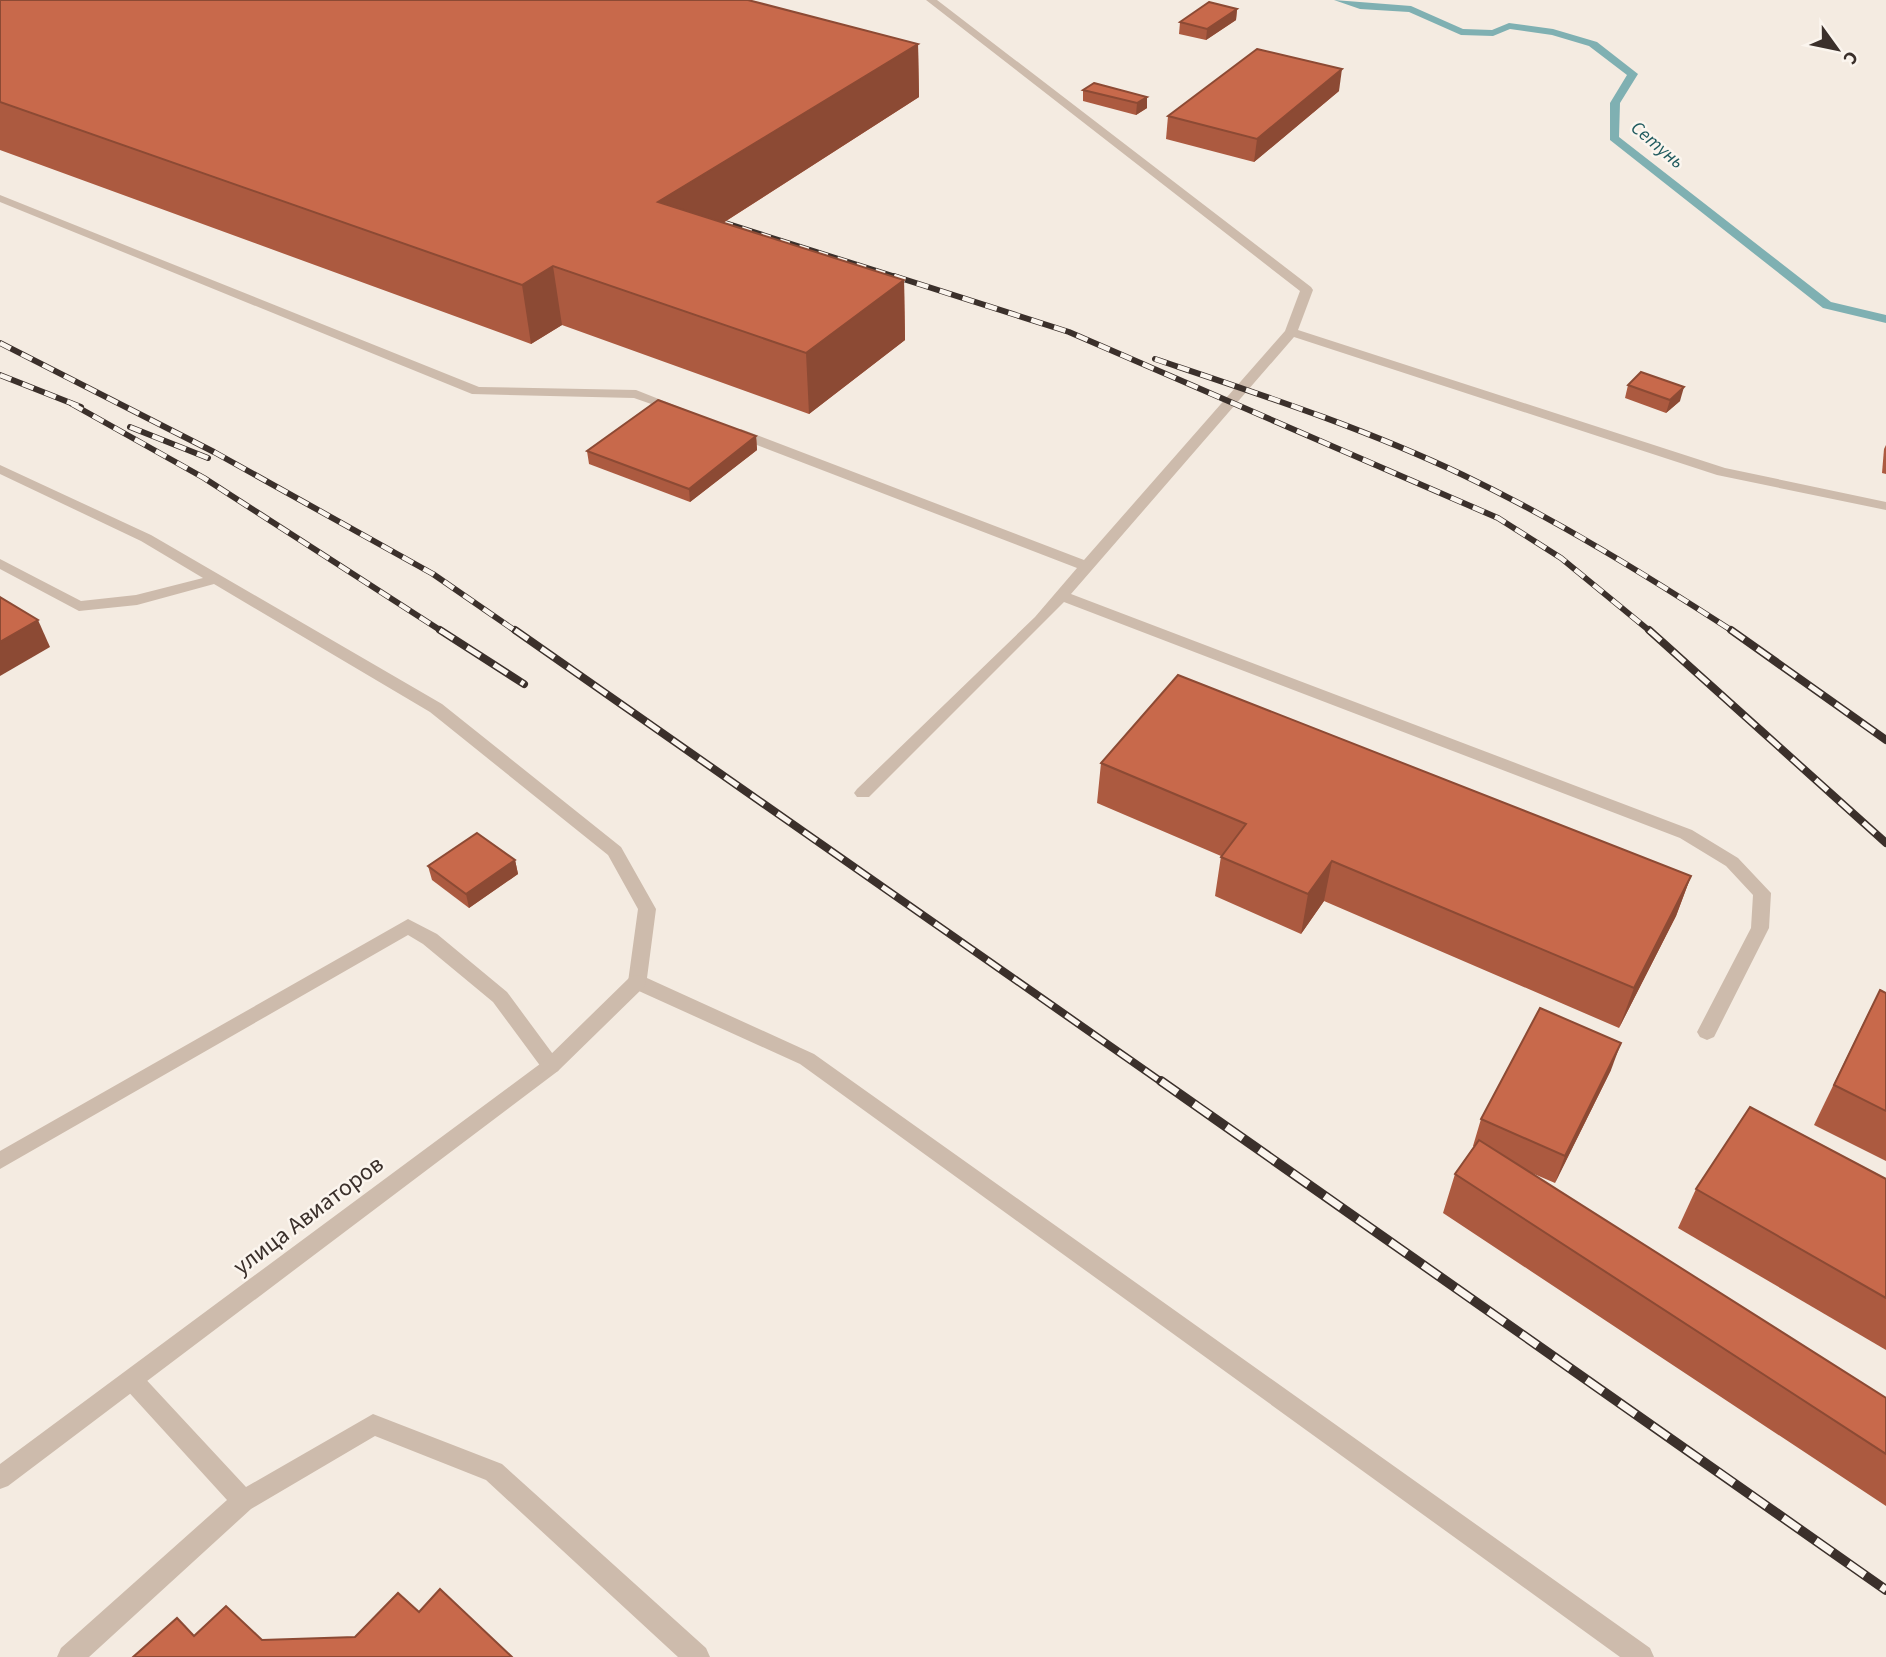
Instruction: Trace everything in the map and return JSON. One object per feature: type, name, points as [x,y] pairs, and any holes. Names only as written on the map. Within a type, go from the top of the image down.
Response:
[{"type":"street","points":[[863,793],[1040,620],[1088,567],[1291,331],[1307,290],[931,0]]},
{"type":"street","points":[[0,198],[477,391],[636,394],[688,413]]},
{"type":"street","points":[[1291,331],[1723,472],[1886,506]]},
{"type":"street","points":[[727,428],[1088,567]]},
{"type":"street","points":[[0,469],[146,538],[436,708],[615,851],[647,909],[638,982],[807,1059],[1641,1657]]},
{"type":"street","points":[[0,563],[79,606],[137,600],[215,579]]},
{"type":"street","points":[[1061,596],[1686,834],[1732,862],[1762,893],[1760,928],[1707,1032]]},
{"type":"street","points":[[0,1161],[408,926],[430,939],[500,997],[551,1066]]},
{"type":"street","name":"улица Авиаторов","points":[[0,1478],[551,1066],[638,982]]},
{"type":"street","points":[[132,1380],[243,1501]]},
{"type":"street","points":[[70,1657],[243,1501],[373,1425],[494,1472],[697,1657]]},
{"type":"building","points":[[0,0],[748,0],[918,44],[658,202],[904,280],[806,353],[553,266],[522,285],[0,102]]},
{"type":"building","points":[[1209,2],[1237,9],[1207,29],[1180,22]]},
{"type":"building","points":[[1257,49],[1342,69],[1257,139],[1168,116]]},
{"type":"building","points":[[1094,83],[1147,97],[1137,103],[1083,90]]},
{"type":"building","points":[[1641,372],[1684,387],[1670,400],[1628,385]]},
{"type":"building","points":[[658,400],[756,436],[689,489],[587,451]]},
{"type":"building","points":[[0,597],[38,620],[0,642]]},
{"type":"building","points":[[1178,675],[1691,876],[1634,988],[1332,861],[1308,894],[1221,857],[1246,824],[1101,763]]},
{"type":"building","points":[[477,833],[515,860],[466,894],[428,866]]},
{"type":"building","points":[[1880,990],[1886,993],[1886,1111],[1834,1085]]},
{"type":"building","points":[[1540,1008],[1621,1043],[1565,1156],[1481,1119]]},
{"type":"building","points":[[1750,1107],[1886,1179],[1886,1298],[1696,1189]]},
{"type":"building","points":[[1479,1140],[1886,1398],[1886,1454],[1455,1174]]},
{"type":"building","points":[[440,1589],[512,1657],[133,1657],[177,1618],[194,1636],[226,1606],[262,1640],[355,1637],[398,1593],[419,1612]]},
{"type":"waterway","name":"Сетунь","points":[[1339,0],[1360,6],[1379,5],[1411,9],[1461,32],[1493,33],[1509,26],[1553,32],[1593,44],[1633,74],[1615,103],[1614,138],[1827,305],[1886,319]]},
{"type":"railway","points":[[723,222],[900,278]]},
{"type":"railway","points":[[894,276],[1069,332],[1498,518],[1561,558],[1651,632]]},
{"type":"railway","points":[[0,343],[214,452],[433,574],[517,632]]},
{"type":"railway","points":[[1155,359],[1349,427],[1463,475],[1533,510],[1601,549],[1732,631]]},
{"type":"railway","points":[[0,375],[81,407]]},
{"type":"railway","points":[[72,404],[204,478],[443,632]]},
{"type":"railway","points":[[130,427],[208,458]]},
{"type":"railway","points":[[440,630],[524,684]]},
{"type":"railway","points":[[515,630],[1163,1083]]},
{"type":"railway","points":[[1649,630],[1886,843]]},
{"type":"railway","points":[[1732,631],[1886,740]]},
{"type":"railway","points":[[1161,1081],[1886,1590]]}]
